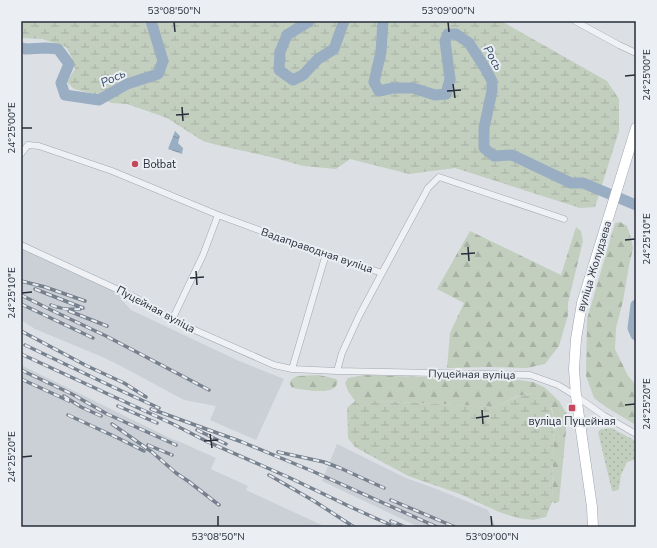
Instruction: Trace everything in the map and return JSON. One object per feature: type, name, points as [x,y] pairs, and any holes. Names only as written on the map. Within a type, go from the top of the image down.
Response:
[{"type":"main road","name":"вуліца Жолудзева","points":[[593,527],[592,507],[576,396],[574,369],[576,339],[582,303],[636,128]]},
{"type":"street","points":[[575,21],[636,53]]},
{"type":"street","name":"Вадаправодная вуліца","points":[[21,154],[28,145],[39,146],[112,171],[218,215],[382,273],[359,316],[342,353],[337,371]]},
{"type":"street","points":[[382,273],[428,188],[439,176],[564,219]]},
{"type":"street","points":[[172,320],[203,255],[218,215]]},
{"type":"street","name":"Пуцейная вуліца","points":[[21,245],[136,298],[172,320],[274,365],[292,369],[337,371],[530,376],[558,385],[636,434]]},
{"type":"street","points":[[292,369],[326,254]]},
{"type":"shaded area","points":[[21,247],[122,294],[120,298],[131,310],[239,361],[284,379],[256,440],[210,420],[216,406],[184,400],[117,364],[35,329],[21,320]]},
{"type":"shaded area","points":[[21,365],[174,440],[216,458],[211,469],[248,486],[246,490],[326,527],[21,527]]},
{"type":"shaded area","points":[[337,444],[406,478],[488,510],[496,527],[419,527],[322,481]]},
{"type":"green space","points":[[21,21],[501,21],[607,81],[619,99],[619,131],[595,207],[580,208],[455,168],[409,174],[350,159],[336,169],[303,166],[203,141],[167,118],[127,104],[111,103],[94,94],[74,89],[67,82],[75,69],[72,58],[66,47],[42,39],[22,38]]},
{"type":"green space","points":[[620,222],[627,226],[633,248],[623,301],[616,328],[615,349],[628,376],[636,385],[636,425],[594,398],[586,376],[587,319],[615,223]]},
{"type":"green space","points":[[576,227],[581,231],[583,241],[568,303],[568,315],[559,346],[545,364],[527,368],[447,368],[450,333],[464,303],[437,289],[470,231],[561,275]]},
{"type":"green space","points":[[319,375],[336,379],[338,381],[336,386],[326,391],[321,391],[292,388],[290,384],[291,380],[297,376]]},
{"type":"green space","points":[[364,375],[519,380],[533,382],[544,387],[559,401],[566,413],[566,431],[559,502],[552,502],[554,422],[552,409],[546,401],[534,393],[517,396],[497,407],[355,401],[348,391],[345,383],[348,378]]},
{"type":"green space","points":[[534,393],[549,404],[554,422],[552,502],[546,517],[533,520],[518,518],[499,512],[460,494],[408,476],[355,447],[348,438],[347,408],[355,401],[497,407],[518,396]]},
{"type":"green space","points":[[611,428],[636,441],[636,461],[634,460],[627,462],[621,475],[619,489],[615,491],[612,491],[598,432],[601,429]]},
{"type":"water","points":[[175,131],[180,136],[178,143],[183,148],[182,154],[168,149]]},
{"type":"waterway","name":"Рось","points":[[21,48],[58,49],[69,64],[61,83],[65,95],[99,100],[127,84],[158,74],[163,61],[151,21]]},
{"type":"waterway","name":"Рось","points":[[309,21],[287,35],[280,52],[279,70],[293,80],[303,75],[318,59],[334,49],[344,21]]},
{"type":"waterway","name":"Рось","points":[[383,21],[381,52],[374,82],[379,91],[393,88],[413,88],[435,95],[446,94],[450,79],[445,41],[448,34],[456,34],[469,43],[492,81],[492,91],[484,128],[484,148],[494,156],[512,155],[571,183],[583,183],[636,205]]},
{"type":"waterway","name":"Рось","points":[[636,305],[633,328],[636,335]]},
{"type":"railway","points":[[21,281],[45,287],[85,301]]},
{"type":"railway","points":[[35,289],[83,308]]},
{"type":"railway","points":[[21,295],[106,336],[209,390]]},
{"type":"railway","points":[[21,304],[93,338]]},
{"type":"railway","points":[[51,305],[66,309],[80,309]]},
{"type":"railway","points":[[69,311],[107,326]]},
{"type":"railway","points":[[21,331],[87,366],[124,383],[146,397]]},
{"type":"railway","points":[[25,345],[159,408]]},
{"type":"railway","points":[[21,354],[173,424],[208,442],[288,477],[395,527]]},
{"type":"railway","points":[[21,370],[72,394],[107,414],[176,445]]},
{"type":"railway","points":[[21,379],[69,401]]},
{"type":"railway","points":[[64,396],[81,407],[101,416]]},
{"type":"railway","points":[[118,406],[157,423]]},
{"type":"railway","points":[[151,409],[242,442],[312,471],[437,527]]},
{"type":"railway","points":[[68,415],[144,451]]},
{"type":"railway","points":[[112,424],[152,452],[176,473],[219,505]]},
{"type":"railway","points":[[197,430],[226,444]]},
{"type":"railway","points":[[148,445],[172,455]]},
{"type":"railway","points":[[278,452],[324,462],[384,488]]},
{"type":"railway","points":[[269,475],[314,501],[354,527]]},
{"type":"railway","points":[[391,500],[455,527]]},
{"type":"railway","points":[[391,521],[406,527]]},
{"type":"place","name":"Bołbat","points":[[135,164]]},
{"type":"place","name":"вуліца Пуцейная","points":[[572,408]]}]
